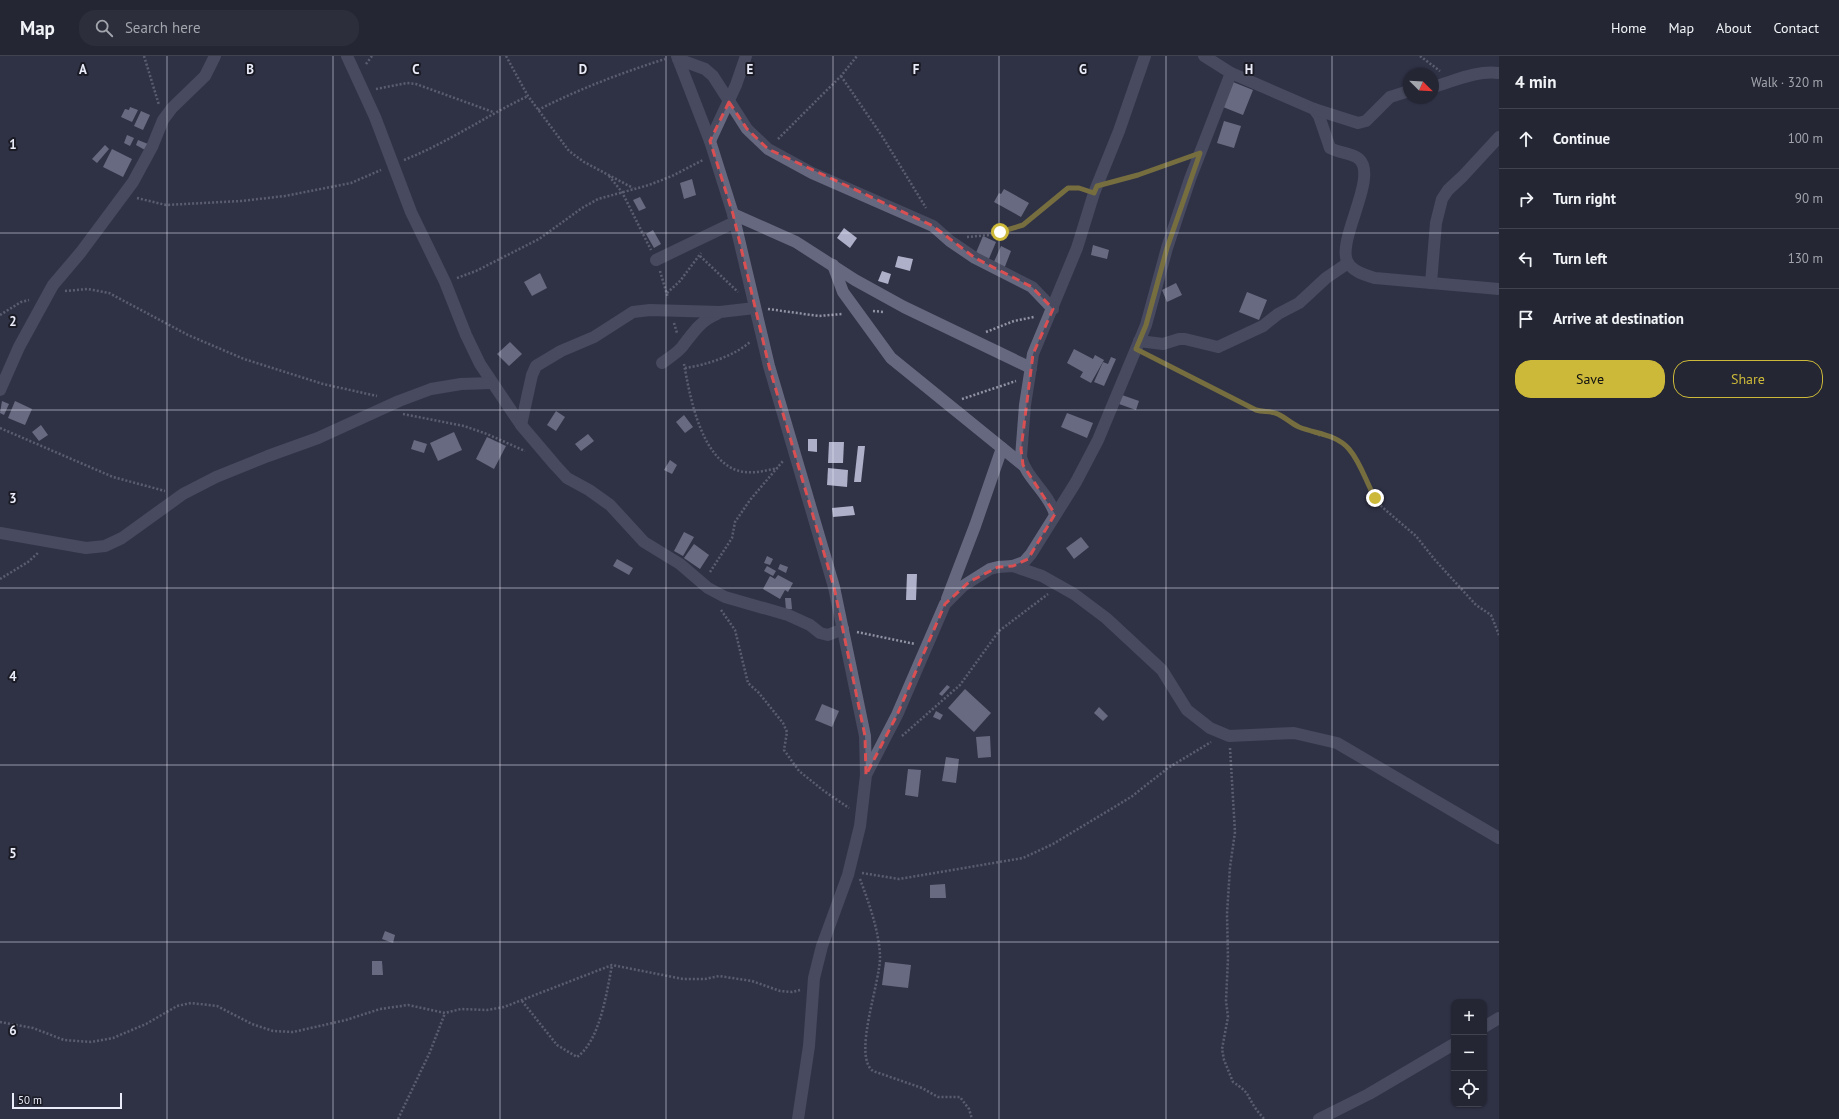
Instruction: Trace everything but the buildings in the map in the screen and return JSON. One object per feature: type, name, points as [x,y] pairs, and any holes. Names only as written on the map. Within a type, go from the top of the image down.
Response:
[{"type":"street","points":[[0,390],[19,347],[53,285],[81,252],[124,194],[152,148],[163,120],[172,108],[205,76],[215,56]]},
{"type":"street","points":[[347,56],[362,87],[394,164],[411,212],[445,282],[466,335],[480,364],[521,425],[567,478],[602,498],[644,542],[680,564],[702,583],[725,597],[788,615],[810,625],[820,633],[828,635],[843,629]]},
{"type":"street","points":[[710,141],[729,102],[746,56]]},
{"type":"street","points":[[1023,465],[1021,449],[1033,354],[1077,248],[1096,190],[1119,131],[1145,56]]},
{"type":"street","points":[[1204,56],[1231,73],[1314,109],[1358,123],[1366,121],[1390,97],[1403,93]]},
{"type":"street","points":[[675,57],[705,69],[713,76],[747,129],[768,149],[812,172],[933,226],[950,241],[975,258],[1032,288],[1051,312]]},
{"type":"street","points":[[675,57],[715,154],[734,218],[769,366],[834,587],[865,736],[866,775],[862,816],[848,875],[822,946],[814,978],[809,1046],[798,1119]]},
{"type":"street","points":[[1439,85],[1491,72],[1499,73]]},
{"type":"street","points":[[945,604],[963,586],[990,569],[1014,566],[1028,559],[1076,482],[1098,440],[1146,325],[1167,248],[1200,153],[1231,73]]},
{"type":"street","points":[[1314,109],[1319,116],[1330,148],[1358,158],[1364,168],[1362,188],[1345,252],[1348,263],[1362,275],[1375,278],[1499,289]]},
{"type":"street","points":[[1431,283],[1436,222],[1442,199],[1448,190],[1499,137]]},
{"type":"street","points":[[656,260],[712,233],[734,218]]},
{"type":"street","points":[[734,218],[796,242],[904,307],[969,339],[1030,372]]},
{"type":"street","points":[[1137,345],[1163,344],[1179,339],[1185,339],[1218,347],[1263,326],[1278,314],[1299,303],[1326,278],[1348,263]]},
{"type":"street","points":[[833,265],[843,292],[891,358],[1023,465],[1049,500],[1055,514]]},
{"type":"street","points":[[662,363],[680,349],[699,324],[707,318],[720,312],[754,303]]},
{"type":"street","points":[[521,425],[532,375],[536,366],[550,356],[594,337],[632,312],[640,310],[720,312]]},
{"type":"street","points":[[0,533],[50,543],[86,548],[105,546],[122,538],[184,494],[216,477],[318,438],[399,401],[431,389],[461,384],[492,383]]},
{"type":"street","points":[[866,775],[897,715],[945,604],[975,526],[1002,448]]},
{"type":"street","points":[[1014,566],[1042,576],[1060,586],[1074,594],[1106,618],[1162,670],[1187,710],[1204,724],[1226,735],[1294,733],[1337,743],[1499,838]]},
{"type":"street","points":[[1487,1024],[1499,1018]]},
{"type":"street","points":[[1318,1119],[1369,1094],[1451,1046]]},
{"type":"path","points":[[144,56],[163,120]]},
{"type":"path","points":[[506,56],[528,96],[576,157],[634,188]]},
{"type":"path","points":[[768,149],[841,76],[857,56]]},
{"type":"path","points":[[1420,56],[1454,81]]},
{"type":"path","points":[[538,110],[577,90],[612,76],[675,57]]},
{"type":"path","points":[[841,76],[921,198],[933,226]]},
{"type":"path","points":[[362,87],[380,89],[407,83],[416,84],[494,112]]},
{"type":"path","points":[[124,194],[166,205],[241,201],[285,196],[351,183],[423,152],[494,112],[528,96]]},
{"type":"path","points":[[950,241],[980,235],[989,235],[1023,225],[1068,188],[1096,190],[1200,153]]},
{"type":"path","points":[[445,282],[476,271],[509,256],[539,239],[582,208],[598,199],[649,185],[672,176],[715,154]]},
{"type":"path","points":[[667,293],[680,281],[700,256],[712,233]]},
{"type":"path","points":[[700,256],[735,291],[754,303],[777,309],[820,316],[858,312]]},
{"type":"path","points":[[0,315],[21,302],[66,291],[88,289],[109,293],[188,335],[244,359],[323,384],[399,401]]},
{"type":"path","points":[[969,339],[1014,321],[1051,312]]},
{"type":"path","points":[[685,368],[695,367],[737,350],[761,332]]},
{"type":"path","points":[[1137,345],[1256,410],[1266,413],[1273,412],[1297,426],[1319,435],[1336,438],[1348,449],[1358,464],[1371,492],[1382,507],[1416,536],[1435,560],[1467,593],[1476,605],[1491,615],[1499,635]]},
{"type":"path","points":[[680,349],[694,409],[709,446],[724,463],[736,470],[754,472],[778,468]]},
{"type":"path","points":[[946,404],[1030,372]]},
{"type":"path","points":[[382,409],[464,426],[487,434],[531,454]]},
{"type":"path","points":[[0,428],[113,476],[155,489],[184,494]]},
{"type":"path","points":[[702,583],[732,538],[735,522],[750,500],[794,449]]},
{"type":"path","points":[[0,579],[28,562],[50,543]]},
{"type":"path","points":[[898,738],[960,685],[999,631],[1013,619],[1060,586]]},
{"type":"path","points":[[719,606],[735,630],[748,683],[759,693],[783,723],[787,732],[784,750],[798,771],[824,791],[862,816]]},
{"type":"path","points":[[843,629],[926,646]]},
{"type":"path","points":[[972,1119],[969,1109],[960,1097],[938,1097],[922,1088],[873,1071],[867,1067],[865,1058],[867,1032],[870,1009],[878,982],[880,956],[867,897],[858,872],[899,879],[1023,858],[1053,844],[1131,797],[1168,768],[1226,735],[1235,832],[1230,867],[1227,914],[1228,958],[1226,1001],[1228,1018],[1222,1049],[1224,1060],[1233,1082],[1242,1087],[1248,1093],[1256,1110],[1264,1119]]},
{"type":"path","points":[[0,1022],[33,1028],[64,1040],[92,1042],[113,1038],[146,1024],[177,1006],[191,1003],[217,1006],[252,1024],[273,1031],[293,1032],[346,1020],[380,1009],[408,1005],[445,1013],[461,1009],[499,1008],[522,1001],[612,965],[683,979],[705,979],[719,976],[752,981],[780,991],[792,992],[800,990],[814,978]]},
{"type":"path","points":[[522,1001],[557,1045],[577,1057],[582,1053],[592,1036],[604,1006],[612,965]]},
{"type":"path","points":[[398,1119],[430,1052],[445,1013]]},
{"type":"highlighted area","points":[[729,102],[747,129],[768,149],[933,226],[975,258],[1032,287],[1053,309],[1033,354],[1021,449],[1023,465],[1055,514],[1028,559],[1013,566],[998,567],[969,582],[945,604],[897,715],[866,775],[865,736],[834,587],[769,366],[733,214],[710,141]]},
{"type":"route","points":[[1000,232],[1023,225],[1068,188],[1079,188],[1094,193],[1097,186],[1138,175],[1171,162],[1200,153],[1167,248],[1146,325],[1136,349],[1256,410],[1266,413],[1273,412],[1297,426],[1319,435],[1336,438],[1348,449],[1358,464],[1375,498]]}]
